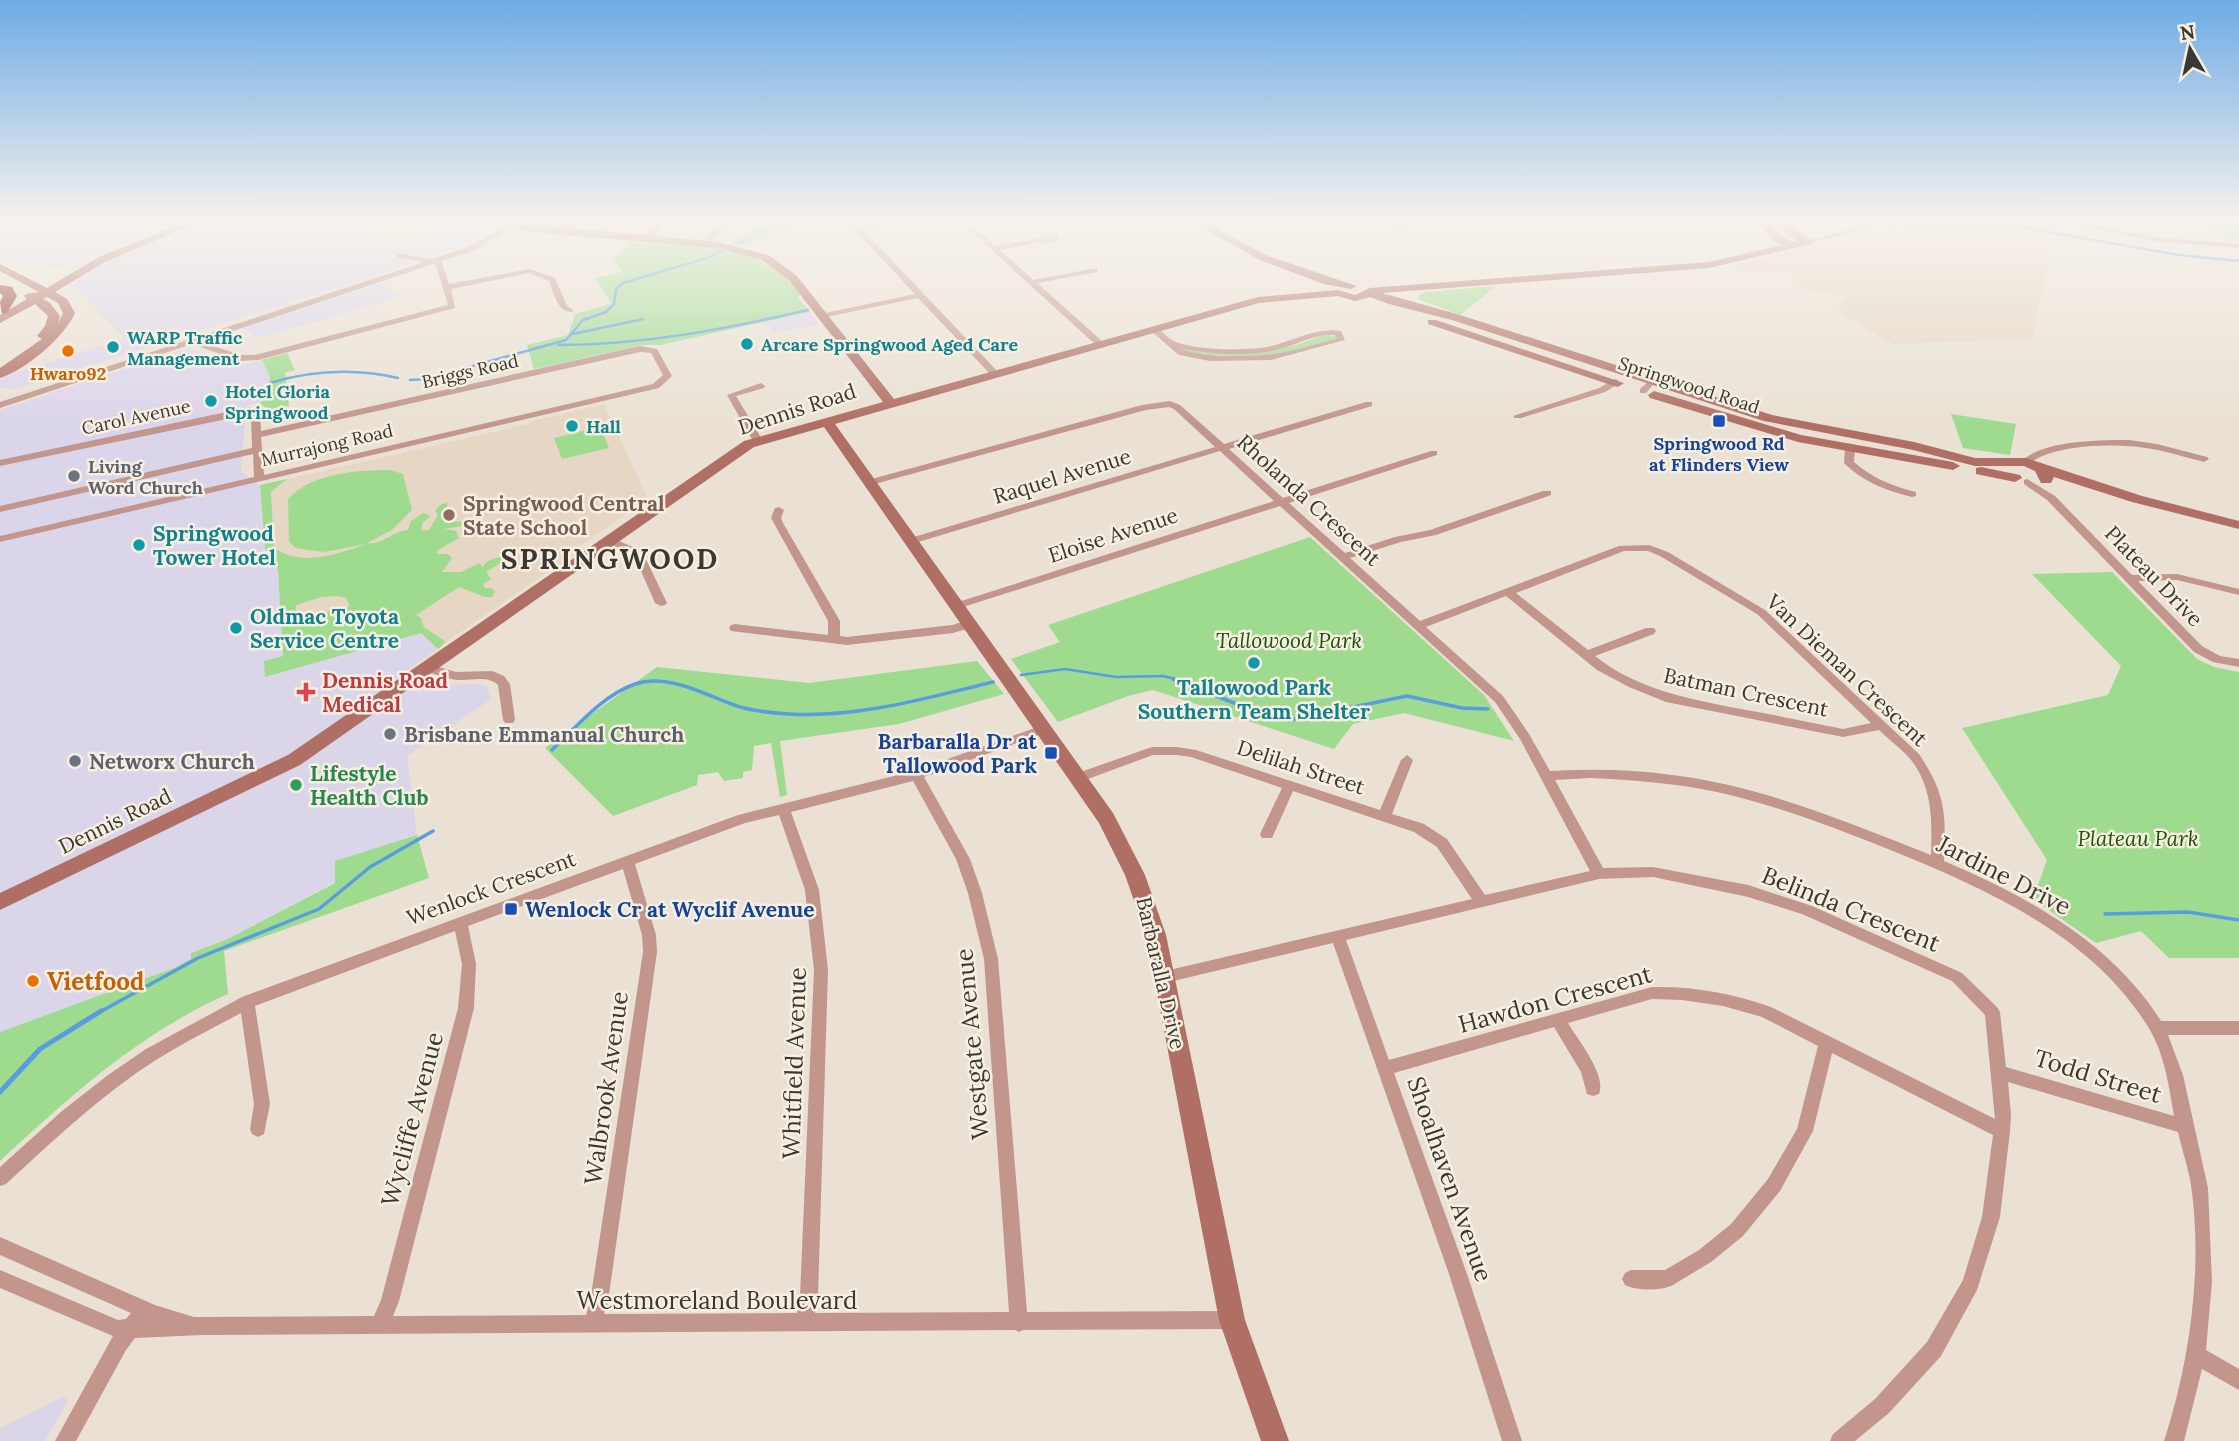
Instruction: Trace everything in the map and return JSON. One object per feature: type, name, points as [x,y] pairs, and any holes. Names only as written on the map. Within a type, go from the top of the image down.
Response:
[{"type":"highway","points":[[2,314],[10,296],[7,289]]},
{"type":"street","points":[[0,374],[63,327],[68,318],[68,308],[24,289]]},
{"type":"street","points":[[2,314],[49,289]]},
{"type":"street","points":[[41,295],[49,289]]},
{"type":"street","points":[[0,405],[347,289]]},
{"type":"street","points":[[193,342],[240,358],[255,358],[447,308],[453,304],[449,289]]},
{"type":"street","points":[[556,289],[564,307],[569,310]]},
{"type":"street","points":[[802,289],[890,403]]},
{"type":"street","points":[[914,289],[995,374]]},
{"type":"street","points":[[1040,289],[1100,344]]},
{"type":"street","points":[[1311,295],[1325,289]]},
{"type":"street","name":"Springwood Road","points":[[1345,289],[1456,317],[1777,433],[1850,450],[2021,480],[2039,473]]},
{"type":"street","name":"Springwood Road","points":[[1348,289],[1415,317],[1615,382],[1647,386],[1792,424],[1914,446],[1975,462],[2007,462],[2039,473]]},
{"type":"street","name":"Dennis Road","points":[[0,902],[294,760],[739,450],[758,441],[1258,300],[1394,289]]},
{"type":"street","points":[[1410,289],[1405,292],[1407,300],[1427,311]]},
{"type":"street","points":[[0,368],[48,331],[54,323],[52,310],[41,295]]},
{"type":"street","points":[[824,316],[919,295]]},
{"type":"street","points":[[2,314],[52,310]]},
{"type":"street","points":[[0,400],[193,342],[255,319]]},
{"type":"street","points":[[1154,329],[1182,353],[1191,356],[1261,358],[1341,340],[1338,333],[1324,331],[1310,338],[1262,350],[1217,350],[1171,343]]},
{"type":"street","name":"Briggs Road","points":[[256,435],[640,349],[654,351],[668,376],[662,383]]},
{"type":"street","points":[[1518,416],[1602,390],[1615,382]]},
{"type":"street","name":"Murrajong Road","points":[[0,539],[662,383]]},
{"type":"street","points":[[758,441],[731,395],[761,386]]},
{"type":"street","name":"Raquel Avenue","points":[[911,541],[1369,404]]},
{"type":"street","name":"Rholanda Crescent","points":[[872,482],[1159,405],[1177,407],[1499,699],[1513,717],[1547,776],[1599,874]]},
{"type":"street","name":"Carol Avenue","points":[[0,463],[250,410],[255,413],[259,479]]},
{"type":"street","name":"Barbaralla Drive","points":[[827,421],[1106,818],[1128,856],[1146,900],[1165,977],[1232,1320],[1275,1441]]},
{"type":"street","points":[[2204,459],[2130,443],[2048,450],[2031,456],[2039,473],[2143,509],[2239,534]]},
{"type":"street","points":[[0,509],[257,450]]},
{"type":"street","points":[[1850,450],[1849,463],[1863,475],[1880,486],[1912,494]]},
{"type":"street","name":"Eloise Avenue","points":[[956,606],[1434,453]]},
{"type":"street","points":[[2007,462],[2003,468],[2021,480]]},
{"type":"street","points":[[2039,473],[2239,525]]},
{"type":"street","name":"Plateau Drive","points":[[2039,473],[2051,498]]},
{"type":"street","name":"Plateau Drive","points":[[2021,480],[2051,498],[2198,649],[2217,659],[2239,663]]},
{"type":"street","points":[[1344,557],[1432,533],[1547,493]]},
{"type":"street","points":[[779,510],[776,518],[778,523],[834,621],[834,639]]},
{"type":"street","points":[[610,540],[638,553],[661,603]]},
{"type":"street","name":"Van Dieman Crescent","points":[[1420,625],[1623,548],[1649,548],[1664,554],[1761,612],[1915,757],[1932,782],[1939,804],[1937,864]]},
{"type":"street","points":[[2129,578],[2177,577],[2239,592]]},
{"type":"street","name":"Batman Crescent","points":[[1508,592],[1601,667],[1670,699],[1843,733],[1881,725]]},
{"type":"street","points":[[735,628],[847,640],[953,629],[969,624]]},
{"type":"street","points":[[1586,654],[1650,631]]},
{"type":"street","points":[[428,668],[456,676],[492,675],[500,679],[504,684],[509,720]]},
{"type":"street","name":"Wenlock Crescent","points":[[0,1178],[68,1116],[114,1080],[152,1054],[247,1002],[627,861],[783,808],[916,775],[1043,729]]},
{"type":"street","name":"Delilah Street","points":[[1077,778],[1152,751],[1192,753],[1419,828],[1442,843],[1481,901]]},
{"type":"street","points":[[1384,817],[1407,760]]},
{"type":"street","name":"Jardine Drive","points":[[1547,776],[1634,774],[1729,788],[1811,813],[1937,864],[2021,904],[2073,937],[2128,989],[2158,1028],[2173,1064],[2199,1184],[2203,1301],[2196,1355],[2174,1441]]},
{"type":"street","name":"Westgate Avenue","points":[[916,775],[963,859],[975,893],[991,958],[1019,1323]]},
{"type":"street","points":[[1267,834],[1290,785]]},
{"type":"street","name":"Whitfield Avenue","points":[[783,808],[812,890],[821,970],[809,1296],[804,1324]]},
{"type":"street","name":"Walbrook Avenue","points":[[592,1324],[599,1302],[650,952],[649,936],[627,861]]},
{"type":"street","name":"Belinda Crescent","points":[[1165,977],[1599,874],[1653,872],[1748,891],[1807,910],[1957,977],[1992,1012],[2003,1114],[1991,1217],[1971,1284],[1934,1349],[1882,1406],[1840,1441]]},
{"type":"street","name":"Wycliffe Avenue","points":[[379,1326],[390,1301],[466,1008],[469,964],[460,922]]},
{"type":"street","name":"Shoalhaven Avenue","points":[[1337,935],[1458,1274],[1512,1441]]},
{"type":"street","name":"Hawdon Crescent","points":[[1385,1068],[1652,993],[1691,992],[1732,1000],[1766,1012],[2002,1131]]},
{"type":"street","points":[[247,1002],[262,1104],[258,1129]]},
{"type":"street","points":[[1557,1019],[1589,1070],[1593,1089]]},
{"type":"street","points":[[2158,1028],[2239,1028]]},
{"type":"street","points":[[1630,1279],[1667,1279],[1705,1256],[1737,1230],[1774,1185],[1805,1131],[1827,1043]]},
{"type":"street","name":"Todd Street","points":[[1998,1072],[2185,1127]]},
{"type":"street","name":"Westmoreland Boulevard","points":[[0,1246],[145,1310],[202,1326]]},
{"type":"street","name":"Westmoreland Boulevard","points":[[0,1279],[100,1323],[128,1330],[202,1326],[1232,1320]]},
{"type":"street","points":[[65,1441],[128,1330],[145,1310]]},
{"type":"street","points":[[2196,1355],[2239,1380]]},
{"type":"shaded area","points":[[77,289],[332,289],[15,389],[1,388],[0,380],[13,373],[125,339]]},
{"type":"shaded area","points":[[361,289],[389,289],[398,295],[391,300],[266,336],[254,336],[242,328]]},
{"type":"shaded area","points":[[1807,289],[2042,289],[2032,339],[1893,344],[1837,312],[1847,296]]},
{"type":"shaded area","points":[[810,312],[819,324],[774,333],[765,322]]},
{"type":"shaded area","points":[[188,348],[241,365],[262,360],[270,377],[267,400],[246,406],[241,472],[260,485],[265,548],[278,571],[283,656],[265,677],[421,633],[438,649],[399,676],[425,685],[481,684],[487,686],[491,699],[407,756],[417,835],[336,861],[335,882],[226,940],[191,953],[192,959],[174,968],[0,1032],[0,410]]},
{"type":"shaded area","name":"Springwood Central State School","points":[[604,404],[648,499],[446,642],[424,627],[421,618],[293,654],[297,559],[282,554],[274,547],[271,492],[288,479],[529,424]]},
{"type":"shaded area","points":[[63,1397],[68,1400],[45,1441],[0,1441],[0,1428]]},
{"type":"green space","points":[[602,289],[796,289],[800,294],[798,298],[810,312],[534,369],[527,345],[568,335],[575,314],[612,304]]},
{"type":"green space","points":[[1492,289],[1460,315],[1418,299],[1419,295],[1425,292]]},
{"type":"green space","points":[[1323,334],[1339,337],[1334,342],[1260,357],[1189,354],[1181,348],[1271,350]]},
{"type":"green space","points":[[287,353],[295,370],[285,373],[289,406],[266,410],[260,402],[267,400],[270,377],[262,360]]},
{"type":"green space","points":[[1951,414],[2016,424],[2010,455],[1963,448]]},
{"type":"green space","points":[[600,427],[609,448],[562,459],[554,438]]},
{"type":"green space","points":[[377,470],[403,474],[412,510],[392,530],[367,543],[378,542],[408,530],[411,521],[423,513],[431,516],[423,522],[421,531],[429,530],[438,515],[435,510],[442,504],[449,503],[447,505],[451,522],[469,521],[463,526],[444,529],[456,531],[459,538],[438,550],[437,554],[448,554],[452,558],[442,572],[461,572],[480,563],[482,567],[488,561],[502,556],[502,562],[486,572],[491,579],[483,584],[485,588],[492,588],[495,592],[492,597],[485,597],[459,587],[416,615],[421,618],[424,627],[446,642],[438,649],[421,633],[265,677],[264,661],[283,656],[278,571],[265,548],[260,485],[287,479],[271,492],[274,547],[295,557],[319,557],[366,544],[324,552],[295,548],[289,541],[288,499],[309,483],[322,478]],"holes":[[[322,597],[346,598],[350,606],[339,612],[331,610],[312,620],[295,622],[296,605]]]},
{"type":"green space","name":"Tallowood Park","points":[[1310,537],[1484,695],[1514,741],[1404,713],[1353,724],[1334,749],[1153,690],[1128,696],[1058,722],[1011,659],[1060,642],[1048,625]]},
{"type":"green space","name":"Plateau Park","points":[[2112,572],[2197,659],[2214,667],[2239,672],[2239,958],[2169,958],[2141,931],[2096,943],[2033,899],[2047,860],[1962,728],[2108,695],[2121,666],[2032,574]]},
{"type":"green space","points":[[977,661],[1004,694],[899,724],[780,741],[787,795],[780,797],[771,743],[754,746],[752,770],[743,772],[743,778],[724,781],[718,772],[698,775],[697,785],[613,816],[545,748],[657,667],[809,683]]},
{"type":"green space","points":[[417,835],[429,878],[224,951],[228,994],[165,1027],[107,1068],[52,1113],[0,1161],[0,1032],[174,968],[191,959],[191,953],[226,940],[335,883],[335,861]]},
{"type":"waterway","points":[[410,380],[426,379],[566,340],[583,320],[606,312],[614,304],[616,289]]},
{"type":"waterway","points":[[558,345],[684,335],[808,310]]},
{"type":"waterway","points":[[573,334],[643,319]]},
{"type":"waterway","points":[[270,383],[302,375],[334,372],[398,378]]},
{"type":"waterway","points":[[1021,675],[1065,669],[1116,677],[1163,676],[1180,680]]},
{"type":"waterway","points":[[1173,679],[1252,710],[1290,720],[1407,696],[1462,708],[1488,709]]},
{"type":"waterway","points":[[552,750],[590,712],[612,696],[623,689],[648,681],[674,683],[737,706],[783,714],[867,710],[993,682]]},
{"type":"waterway","points":[[98,1013],[198,958],[319,909],[370,867],[433,831]]},
{"type":"waterway","points":[[2105,914],[2188,912],[2239,920]]},
{"type":"waterway","points":[[0,1092],[40,1049],[101,1011]]},
{"type":"place","name":"Arcare Springwood Aged Care","points":[[747,344]]},
{"type":"place","name":"WARP Traffic Management","points":[[113,347]]},
{"type":"place","name":"Hwaro92","points":[[68,351]]},
{"type":"place","name":"Hotel Gloria Springwood","points":[[211,401]]},
{"type":"place","name":"Springwood Rd at Flinders View","points":[[1719,421]]},
{"type":"place","name":"Hall","points":[[572,426]]},
{"type":"place","name":"Living Word Church","points":[[74,476]]},
{"type":"place","name":"Springwood Central State School","points":[[449,515]]},
{"type":"place","name":"Springwood Tower Hotel","points":[[139,545]]},
{"type":"place","name":"Oldmac Toyota Service Centre","points":[[236,628]]},
{"type":"place","name":"Tallowood Park Southern Team Shelter","points":[[1254,663]]},
{"type":"place","name":"Dennis Road Medical","points":[[306,692]]},
{"type":"place","name":"Brisbane Emmanual Church","points":[[390,734]]},
{"type":"place","name":"Barbaralla Dr at Tallowood Park","points":[[1051,753]]},
{"type":"place","name":"Networx Church","points":[[75,761]]},
{"type":"place","name":"Lifestyle Health Club","points":[[296,785]]},
{"type":"place","name":"Wenlock Cr at Wyclif Avenue","points":[[511,909]]},
{"type":"place","name":"Vietfood","points":[[33,981]]},
{"type":"district","name":"SPRINGWOOD","points":[[610,559]]}]
